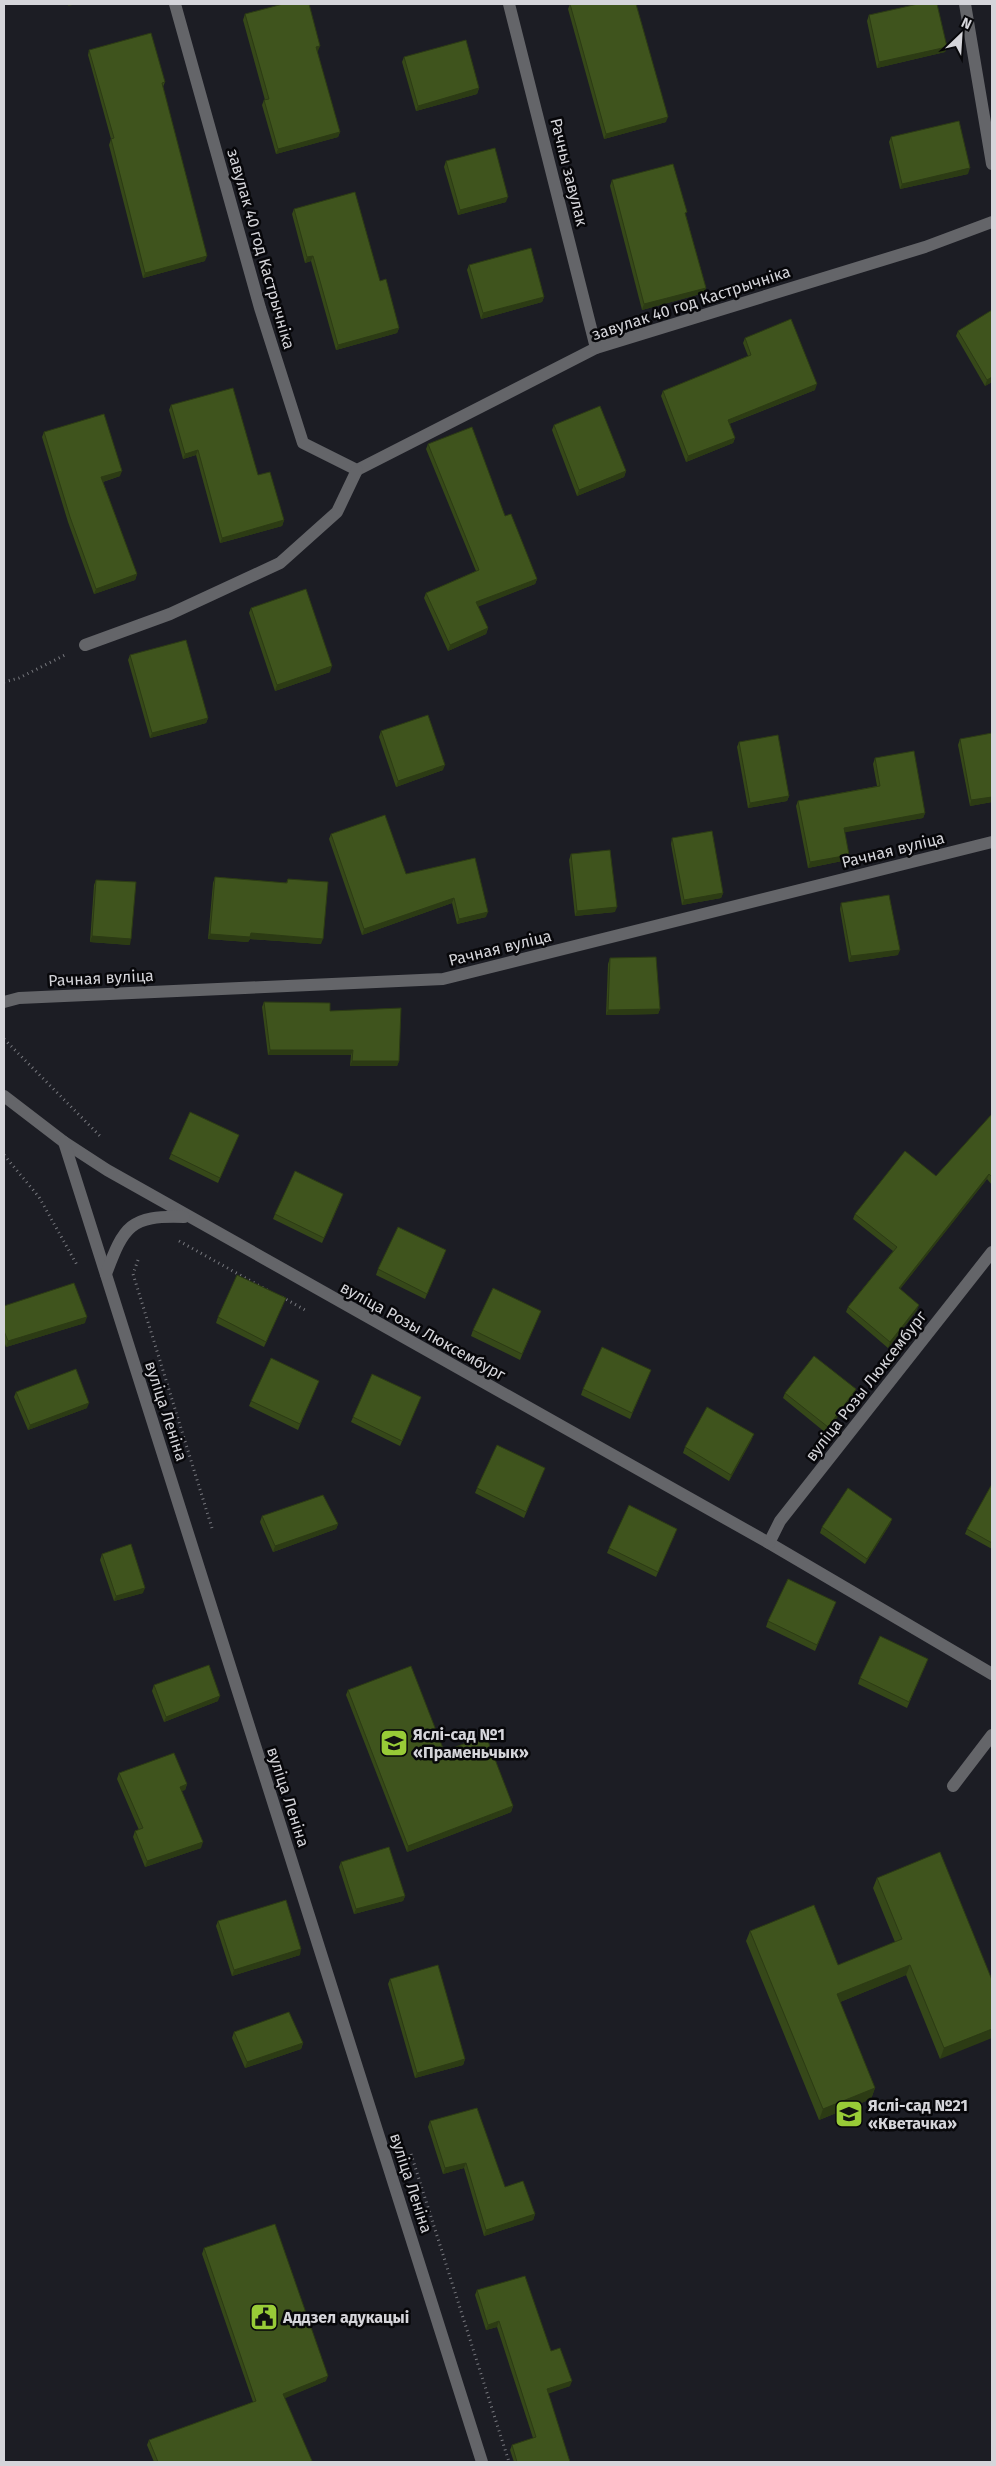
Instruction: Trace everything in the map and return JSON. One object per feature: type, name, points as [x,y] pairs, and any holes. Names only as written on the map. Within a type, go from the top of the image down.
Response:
[{"type":"street","name":"завулак 40 год Кастрычніка","points":[[175,4],[260,308],[303,442],[357,470],[596,348],[925,247],[992,222]]},
{"type":"street","name":"Рачны завулак","points":[[509,4],[596,348]]},
{"type":"street","points":[[965,4],[992,164]]},
{"type":"street","points":[[85,645],[170,614],[280,563],[337,512],[357,470]]},
{"type":"street","name":"Рачная вуліца","points":[[4,1002],[19,998],[443,979],[992,842]]},
{"type":"street","name":"вуліца Розы Люксембург","points":[[4,1096],[64,1142],[107,1170],[187,1217],[770,1543],[992,1674]]},
{"type":"street","name":"вуліца Леніна","points":[[64,1142],[482,2462]]},
{"type":"street","points":[[106,1274],[118,1242],[136,1223],[155,1216],[187,1217]]},
{"type":"street","name":"вуліца Розы Люксембург","points":[[770,1543],[780,1521],[992,1252]]},
{"type":"street","points":[[953,1786],[992,1735]]},
{"type":"path","points":[[4,682],[19,678],[85,645]]},
{"type":"path","points":[[4,1039],[105,1142]]},
{"type":"path","points":[[4,1155],[39,1197],[80,1270]]},
{"type":"path","points":[[140,1256],[133,1274],[213,1531]]},
{"type":"path","points":[[408,2146],[509,2462]]},
{"type":"building","points":[[283,4],[309,4],[320,46],[316,47],[340,132],[278,149],[264,100],[269,99],[245,14]]},
{"type":"building","points":[[570,4],[636,4],[668,117],[606,134]]},
{"type":"building","points":[[918,4],[937,4],[947,47],[879,62],[869,15]]},
{"type":"building","points":[[151,33],[165,82],[162,83],[207,256],[145,273],[111,139],[114,138],[89,50]]},
{"type":"building","points":[[466,40],[479,88],[418,106],[404,57]]},
{"type":"building","points":[[959,121],[970,168],[902,184],[891,137]]},
{"type":"building","points":[[495,148],[508,197],[460,210],[446,161]]},
{"type":"building","points":[[673,164],[706,288],[644,304],[612,180]]},
{"type":"building","points":[[355,192],[380,281],[386,279],[399,328],[338,345],[313,256],[307,257],[294,209]]},
{"type":"building","points":[[531,248],[544,297],[483,313],[469,265]]},
{"type":"building","points":[[992,310],[992,377],[987,380],[958,331]]},
{"type":"building","points":[[791,319],[817,384],[728,420],[735,438],[688,456],[663,391],[751,355],[745,338]]},
{"type":"building","points":[[233,388],[258,475],[270,472],[284,520],[222,538],[198,450],[185,454],[171,405]]},
{"type":"building","points":[[600,406],[626,471],[579,490],[554,425]]},
{"type":"building","points":[[104,414],[122,471],[101,477],[137,574],[96,589],[70,517],[44,432]]},
{"type":"building","points":[[472,427],[505,516],[511,514],[537,579],[476,602],[488,628],[450,645],[426,593],[479,570],[428,444]]},
{"type":"building","points":[[306,589],[332,666],[277,685],[251,608]]},
{"type":"building","points":[[186,640],[208,718],[152,733],[130,655]]},
{"type":"building","points":[[428,715],[445,765],[398,781],[381,731]]},
{"type":"building","points":[[992,733],[992,797],[971,800],[960,739]]},
{"type":"building","points":[[778,735],[789,796],[750,803],[739,742]]},
{"type":"building","points":[[914,751],[925,813],[844,828],[849,855],[810,862],[798,801],[880,786],[875,758]]},
{"type":"building","points":[[385,815],[406,874],[475,858],[488,912],[459,919],[454,898],[364,929],[331,834]]},
{"type":"building","points":[[712,831],[723,893],[684,900],[672,838]]},
{"type":"building","points":[[610,850],[617,907],[577,911],[571,854]]},
{"type":"building","points":[[215,877],[287,883],[288,879],[328,882],[323,939],[251,933],[250,937],[210,934]]},
{"type":"building","points":[[96,880],[136,882],[131,939],[92,936]]},
{"type":"building","points":[[889,895],[900,950],[851,956],[841,903]]},
{"type":"building","points":[[656,957],[660,1009],[608,1010],[610,958]]},
{"type":"building","points":[[264,1002],[330,1003],[330,1011],[401,1008],[399,1061],[352,1061],[353,1050],[270,1050]]},
{"type":"building","points":[[190,1112],[239,1135],[220,1178],[171,1154]]},
{"type":"building","points":[[992,1114],[992,1177],[989,1174],[899,1288],[919,1305],[890,1342],[848,1307],[897,1247],[855,1214],[905,1151],[936,1176]]},
{"type":"building","points":[[295,1171],[343,1194],[324,1238],[275,1214]]},
{"type":"building","points":[[398,1227],[446,1250],[427,1294],[378,1269]]},
{"type":"building","points":[[237,1275],[286,1298],[266,1342],[218,1317]]},
{"type":"building","points":[[74,1283],[87,1317],[8,1341],[4,1331],[4,1306]]},
{"type":"building","points":[[493,1288],[541,1311],[522,1354],[473,1330]]},
{"type":"building","points":[[602,1347],[651,1370],[632,1413],[583,1389]]},
{"type":"building","points":[[814,1356],[856,1389],[828,1427],[785,1393]]},
{"type":"building","points":[[271,1358],[319,1381],[300,1424],[251,1401]]},
{"type":"building","points":[[76,1369],[89,1403],[30,1425],[16,1392]]},
{"type":"building","points":[[372,1374],[421,1397],[402,1441],[353,1417]]},
{"type":"building","points":[[707,1407],[754,1434],[731,1475],[685,1447]]},
{"type":"building","points":[[497,1445],[545,1468],[526,1512],[477,1488]]},
{"type":"building","points":[[992,1484],[992,1543],[967,1529]]},
{"type":"building","points":[[848,1488],[892,1519],[867,1559],[822,1527]]},
{"type":"building","points":[[323,1495],[338,1524],[275,1546],[262,1516]]},
{"type":"building","points":[[629,1505],[677,1529],[658,1572],[609,1548]]},
{"type":"building","points":[[131,1544],[145,1588],[116,1596],[102,1554]]},
{"type":"building","points":[[788,1579],[836,1602],[817,1645],[768,1621]]},
{"type":"building","points":[[880,1636],[928,1659],[909,1702],[860,1678]]},
{"type":"building","points":[[209,1665],[220,1696],[166,1717],[154,1685]]},
{"type":"building","points":[[411,1666],[444,1751],[486,1736],[513,1806],[408,1846],[348,1690]]},
{"type":"building","points":[[174,1753],[187,1784],[180,1787],[203,1842],[147,1861],[135,1831],[143,1828],[119,1773]]},
{"type":"building","points":[[389,1847],[405,1896],[356,1909],[341,1862]]},
{"type":"building","points":[[940,1852],[992,1980],[992,2029],[944,2048],[910,1965],[837,1994],[875,2088],[823,2109],[750,1931],[814,1905],[838,1965],[902,1939],[877,1878]]},
{"type":"building","points":[[286,1900],[301,1949],[234,1970],[218,1921]]},
{"type":"building","points":[[438,1965],[465,2059],[417,2073],[390,1979]]},
{"type":"building","points":[[289,2012],[303,2043],[247,2062],[234,2032]]},
{"type":"building","points":[[477,2108],[505,2187],[523,2181],[535,2214],[486,2230],[466,2163],[445,2168],[430,2121]]},
{"type":"building","name":"Аддзел адукацыі","points":[[275,2224],[328,2376],[283,2394],[312,2461],[158,2462],[149,2440],[256,2401],[204,2248]]},
{"type":"building","points":[[525,2276],[551,2351],[560,2348],[572,2381],[547,2389],[570,2462],[517,2462],[512,2445],[536,2437],[499,2321],[488,2325],[477,2290]]},
{"type":"place","name":"Яслі-сад №1 «Праменьчык»","points":[[394,1743]]},
{"type":"place","name":"Яслі-сад №21 «Кветачка»","points":[[849,2114]]},
{"type":"place","name":"Аддзел адукацыі","points":[[264,2317]]}]
